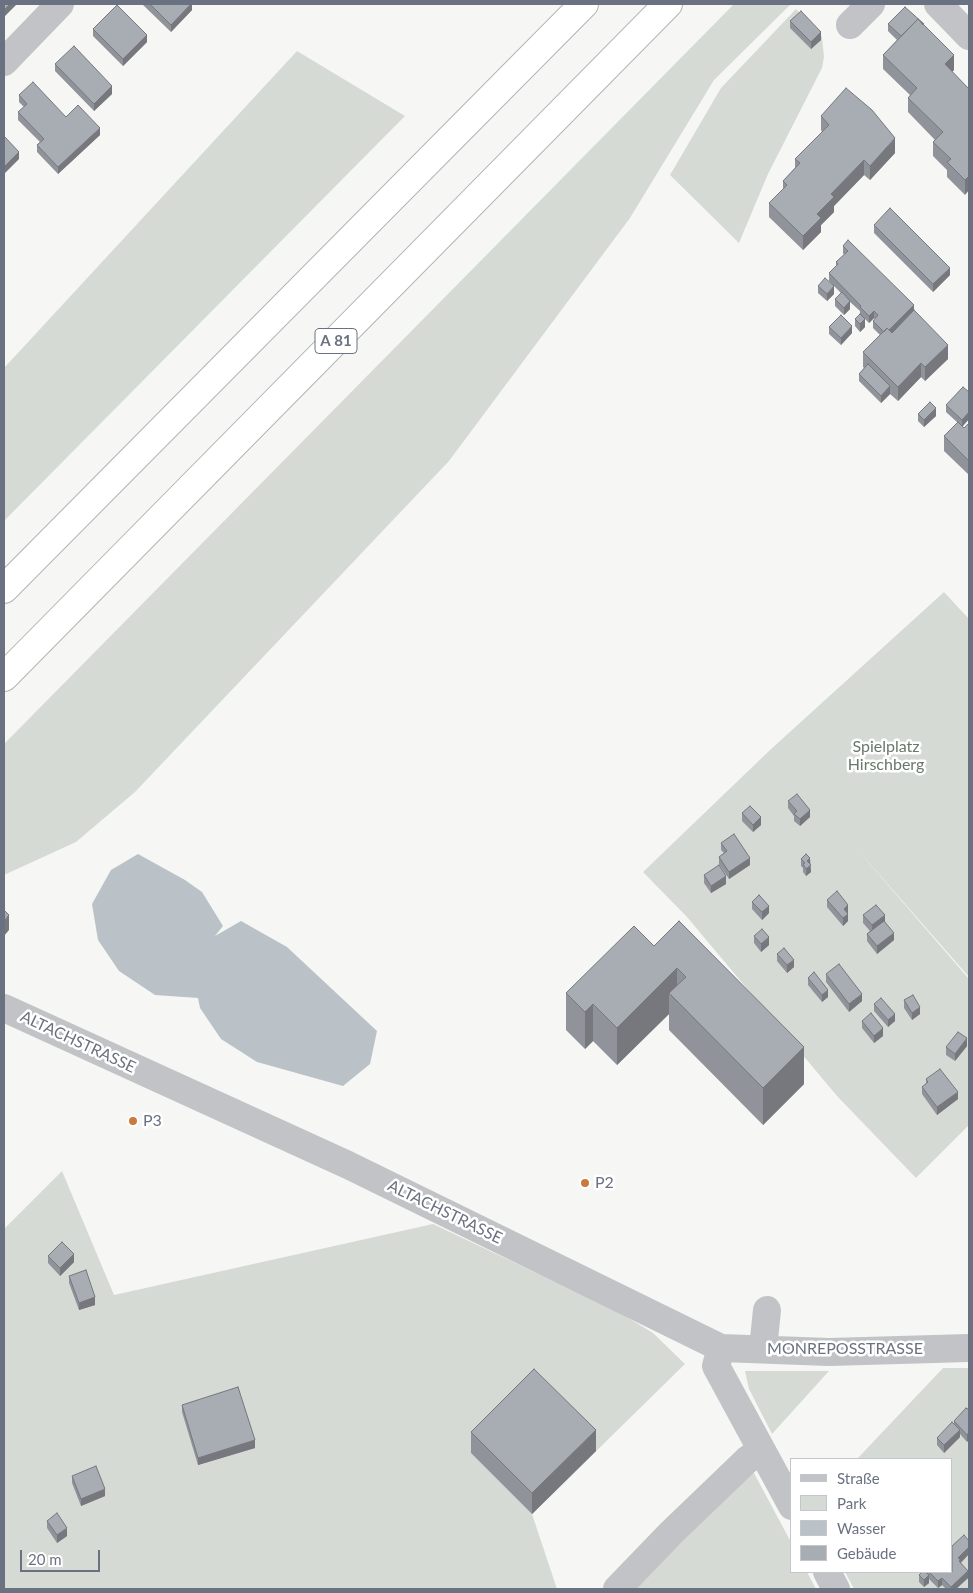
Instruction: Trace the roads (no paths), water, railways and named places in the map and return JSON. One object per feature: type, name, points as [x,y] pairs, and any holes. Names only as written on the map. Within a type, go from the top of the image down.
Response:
[{"type":"highway","points":[[4,589],[584,4]]},
{"type":"highway","name":"A 81","points":[[4,677],[668,4]]},
{"type":"street","points":[[4,62],[60,4]]},
{"type":"street","points":[[850,25],[871,4]]},
{"type":"street","points":[[938,4],[969,36]]},
{"type":"street","name":"ALTACHSTRASSE","points":[[4,1008],[348,1165],[721,1348]]},
{"type":"street","points":[[763,1349],[767,1310]]},
{"type":"street","points":[[721,1348],[716,1366],[790,1502]]},
{"type":"street","name":"MONREPOSSTRASSE","points":[[721,1348],[829,1352],[969,1348]]},
{"type":"street","points":[[617,1589],[747,1460],[761,1450]]},
{"type":"street","points":[[828,1573],[836,1589]]},
{"type":"water","points":[[138,854],[185,880],[202,892],[223,926],[215,936],[241,921],[287,947],[377,1031],[370,1064],[343,1086],[257,1062],[221,1039],[200,1008],[198,998],[155,995],[119,971],[98,940],[92,904],[111,870]]},
{"type":"place","name":"P3","points":[[133,1121]]},
{"type":"place","name":"P2","points":[[585,1183]]},
{"type":"park label","name":"Spielplatz Hirschberg","points":[[886,756]]}]
